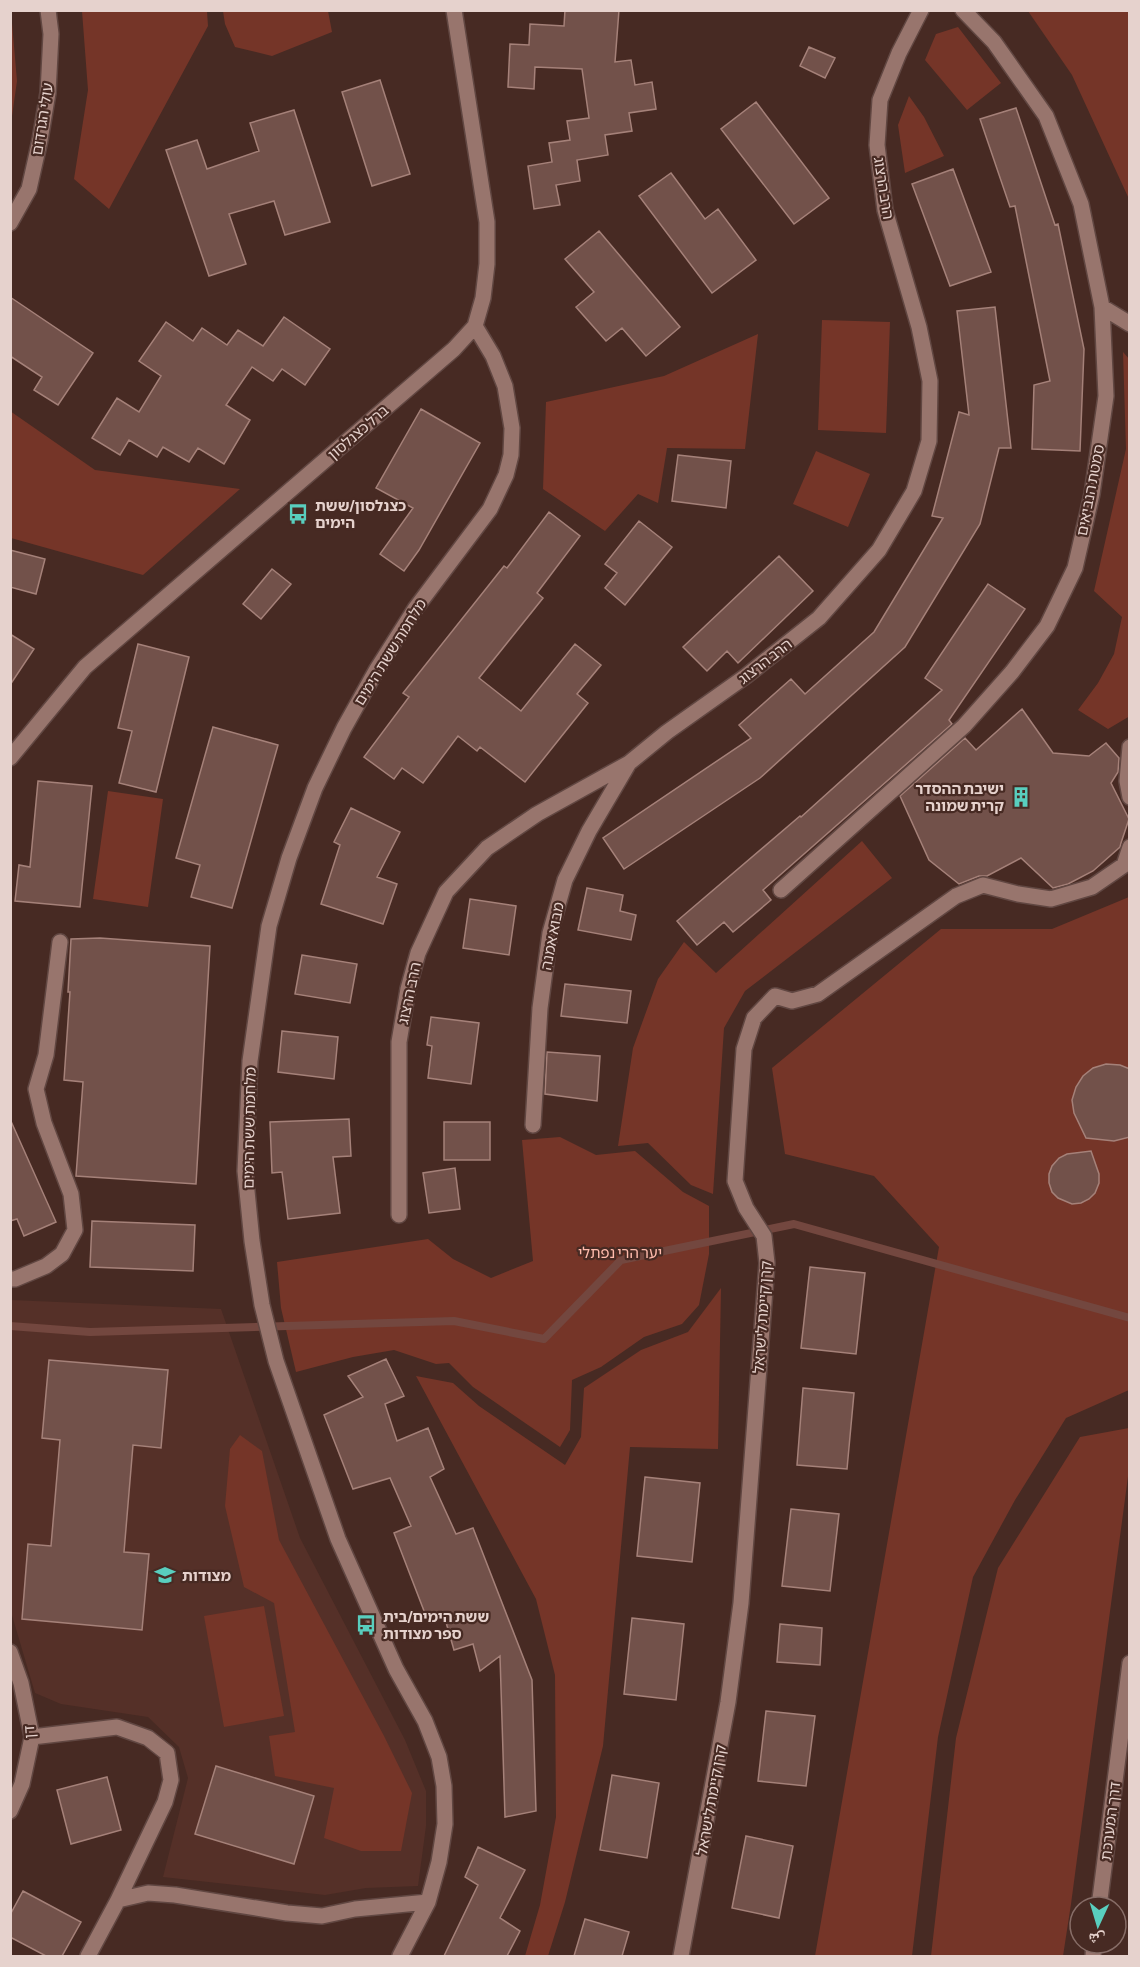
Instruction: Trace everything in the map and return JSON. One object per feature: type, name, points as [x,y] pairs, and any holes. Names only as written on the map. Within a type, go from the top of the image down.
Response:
[{"type":"street","name":"עולי הגרדום","points":[[10,223],[29,189],[40,140],[48,93],[51,34],[48,10]]},
{"type":"street","name":"ברל כצנלסון","points":[[10,758],[85,667],[454,349],[475,326],[483,298],[487,264],[487,222],[454,10]]},
{"type":"street","name":"הרב הרצוג","points":[[399,1215],[399,1042],[408,989],[418,953],[446,892],[487,848],[537,814],[629,763],[667,732],[746,676],[819,618],[879,550],[914,491],[929,441],[930,381],[919,327],[885,210],[877,145],[880,100],[899,53],[921,10]]},
{"type":"street","name":"סמטת הנביאים","points":[[781,890],[964,726],[1012,672],[1047,626],[1075,568],[1092,494],[1106,396],[1102,307],[1081,204],[1046,116],[994,42],[963,10]]},
{"type":"street","points":[[1102,307],[1130,324]]},
{"type":"street","name":"מלחמת ששת הימים","points":[[400,1956],[429,1902],[445,1824],[444,1786],[439,1757],[425,1721],[396,1669],[338,1539],[276,1361],[262,1305],[252,1241],[245,1171],[250,1061],[269,926],[289,858],[315,788],[376,669],[415,609],[490,509],[506,475],[511,455],[512,428],[505,386],[493,356],[475,326]]},
{"type":"street","points":[[1130,747],[1127,781],[1130,797]]},
{"type":"street","name":"מבוא אמנה","points":[[532,1125],[540,1008],[550,933],[564,880],[589,831],[629,763]]},
{"type":"street","name":"קרן קיימת לישראל","points":[[681,1956],[728,1702],[741,1603],[767,1263],[764,1236],[746,1208],[735,1181],[744,1049],[754,1018],[775,996],[792,1001],[819,994],[956,896],[983,885],[1051,899],[1092,887],[1124,865],[1130,847]]},
{"type":"street","points":[[10,1279],[46,1266],[62,1254],[75,1230],[71,1194],[44,1123],[36,1089],[46,1055],[60,942]]},
{"type":"street","name":"דן","points":[[10,1652],[21,1683],[32,1737],[22,1784],[10,1811]]},
{"type":"street","name":"דרך המערכת","points":[[1101,1895],[1130,1663]]},
{"type":"street","points":[[32,1737],[117,1727],[148,1738],[167,1753],[171,1780],[165,1802],[88,1956]]},
{"type":"street","points":[[118,1900],[148,1893],[175,1895],[287,1913],[322,1916],[355,1909],[429,1902]]},
{"type":"shaded area","name":"מצודות","points":[[11,1300],[221,1309],[300,1538],[405,1740],[426,1791],[426,1826],[418,1886],[366,1888],[325,1895],[163,1877],[188,1778],[179,1747],[148,1717],[61,1704],[35,1693],[11,1612]]},
{"type":"green space","points":[[10,11],[17,81],[11,123]]},
{"type":"green space","points":[[82,11],[207,11],[208,26],[109,209],[74,179],[88,90]]},
{"type":"green space","points":[[223,11],[328,11],[332,32],[272,56],[235,47],[225,24]]},
{"type":"green space","points":[[1028,11],[1129,11],[1129,199],[1072,75]]},
{"type":"green space","points":[[958,27],[1001,83],[967,110],[925,60],[936,34]]},
{"type":"green space","points":[[909,96],[924,117],[944,156],[905,173],[898,125]]},
{"type":"green space","points":[[822,320],[890,322],[886,433],[818,430]]},
{"type":"green space","points":[[758,334],[745,449],[667,448],[658,503],[638,494],[605,531],[543,489],[546,402],[664,376]]},
{"type":"green space","points":[[1123,352],[1130,360],[1130,716],[1108,729],[1078,710],[1098,683],[1114,654],[1122,617],[1094,591],[1126,449]]},
{"type":"green space","points":[[10,411],[95,470],[240,489],[143,575],[11,538]]},
{"type":"green space","points":[[816,451],[870,474],[848,527],[793,504]]},
{"type":"green space","points":[[108,791],[163,799],[148,907],[93,899]]},
{"type":"green space","points":[[862,841],[892,878],[745,991],[724,1028],[713,1194],[691,1185],[648,1143],[618,1146],[633,1048],[658,979],[684,942],[716,973]]},
{"type":"green space","points":[[1129,897],[1129,1390],[1066,1418],[1015,1500],[973,1577],[938,1737],[912,1956],[815,1956],[939,1247],[874,1176],[785,1154],[772,1068],[941,929],[1052,929]]},
{"type":"green space","name":"יער הרי נפתלי","points":[[560,1137],[596,1155],[635,1151],[683,1192],[709,1206],[709,1254],[699,1305],[682,1324],[644,1337],[601,1367],[572,1380],[570,1430],[560,1447],[473,1387],[449,1363],[436,1364],[394,1350],[353,1357],[296,1372],[281,1308],[277,1262],[428,1239],[453,1259],[491,1278],[533,1261],[522,1140]]},
{"type":"green space","points":[[721,1288],[718,1449],[630,1447],[603,1746],[565,1902],[548,1956],[525,1956],[540,1905],[556,1817],[555,1675],[536,1599],[416,1376],[453,1383],[479,1406],[565,1465],[581,1437],[584,1388],[641,1350],[688,1332]]},
{"type":"green space","points":[[1129,1428],[1129,1469],[1072,1895],[1068,1895],[1068,1924],[1063,1956],[931,1956],[956,1738],[998,1568],[1080,1437]]},
{"type":"green space","points":[[240,1435],[262,1451],[279,1540],[412,1793],[401,1851],[361,1851],[324,1838],[334,1788],[275,1776],[269,1736],[295,1732],[274,1603],[244,1587],[225,1506],[230,1449]]},
{"type":"green space","points":[[264,1606],[284,1716],[224,1727],[204,1616]]},
{"type":"building","points":[[565,10],[619,10],[615,62],[631,60],[635,85],[652,82],[656,109],[629,113],[632,131],[605,135],[608,155],[577,160],[580,181],[556,185],[560,205],[534,209],[528,166],[552,162],[549,143],[570,140],[567,121],[589,118],[582,69],[535,67],[534,89],[508,87],[510,44],[529,45],[530,24],[564,26]]},
{"type":"building","points":[[809,47],[835,58],[825,78],[800,66]]},
{"type":"building","points":[[380,80],[410,174],[372,186],[342,92]]},
{"type":"building","points":[[756,102],[829,198],[794,224],[721,129]]},
{"type":"building","points":[[1016,108],[1055,225],[1058,224],[1084,349],[1080,451],[1032,449],[1034,385],[1050,381],[1015,206],[1010,207],[980,119]]},
{"type":"building","points":[[294,110],[330,222],[285,235],[274,201],[229,214],[246,264],[209,276],[166,150],[197,140],[207,169],[259,151],[250,123]]},
{"type":"building","points":[[953,169],[991,272],[950,286],[912,184]]},
{"type":"building","points":[[671,173],[705,219],[718,209],[756,260],[712,293],[639,196]]},
{"type":"building","points":[[599,231],[680,327],[646,356],[622,328],[606,341],[576,307],[594,292],[565,259]]},
{"type":"building","points":[[10,297],[93,353],[58,405],[34,390],[42,377],[10,356]]},
{"type":"building","points":[[995,307],[1011,448],[999,448],[980,524],[905,647],[760,778],[624,869],[603,838],[751,738],[739,725],[791,679],[805,694],[874,632],[943,518],[932,516],[959,412],[969,415],[957,311]]},
{"type":"building","points":[[284,317],[330,349],[305,385],[282,369],[273,381],[252,367],[226,405],[250,420],[224,464],[198,448],[189,462],[163,447],[157,457],[129,440],[120,455],[92,438],[117,398],[139,412],[161,376],[139,361],[166,322],[193,341],[202,328],[227,345],[238,330],[263,346]]},
{"type":"building","points":[[421,409],[480,443],[419,550],[404,571],[380,554],[413,508],[376,488]]},
{"type":"building","points":[[678,455],[731,461],[726,508],[672,501]]},
{"type":"building","points":[[549,512],[580,536],[537,593],[543,598],[479,678],[521,711],[575,644],[601,665],[577,694],[588,703],[525,782],[480,747],[477,751],[458,736],[423,783],[402,768],[394,779],[364,757],[409,697],[403,693],[504,566],[507,568]]},
{"type":"building","points":[[639,521],[672,547],[625,605],[605,588],[617,573],[605,564]]},
{"type":"building","points":[[10,550],[45,559],[36,594],[10,587]]},
{"type":"building","points":[[779,556],[813,591],[738,663],[727,651],[707,671],[683,647]]},
{"type":"building","points":[[272,569],[291,584],[261,619],[243,604]]},
{"type":"building","points":[[988,584],[1025,609],[949,720],[952,724],[763,890],[771,900],[733,932],[724,922],[697,945],[677,921],[801,817],[942,690],[925,678]]},
{"type":"building","points":[[10,634],[34,649],[10,685]]},
{"type":"building","points":[[138,644],[189,657],[156,792],[119,783],[132,731],[118,728]]},
{"type":"building","name":"ישיבת ההסדר קרית שמונה","points":[[1022,709],[1053,753],[1089,756],[1106,743],[1119,758],[1118,772],[1111,783],[1129,819],[1120,847],[1093,871],[1068,884],[1053,888],[1021,858],[987,876],[979,876],[959,884],[929,860],[900,796],[965,738],[976,750]]},
{"type":"building","points":[[213,727],[278,745],[232,908],[191,897],[200,865],[176,858]]},
{"type":"building","points":[[38,781],[92,786],[80,907],[15,901],[19,865],[30,867]]},
{"type":"building","points":[[351,808],[400,832],[377,877],[397,884],[383,924],[321,904],[340,845],[334,842]]},
{"type":"building","points":[[587,888],[623,895],[620,911],[636,915],[631,940],[578,930]]},
{"type":"building","points":[[470,899],[516,906],[509,955],[463,948]]},
{"type":"building","points":[[100,938],[210,946],[196,1184],[76,1176],[83,1082],[64,1080],[71,939]]},
{"type":"building","points":[[302,955],[357,964],[350,1003],[295,994]]},
{"type":"building","points":[[565,984],[631,991],[627,1023],[561,1016]]},
{"type":"building","points":[[431,1017],[479,1023],[471,1084],[428,1078],[432,1046],[427,1045]]},
{"type":"building","points":[[282,1031],[338,1037],[334,1079],[278,1072]]},
{"type":"building","points":[[547,1052],[600,1056],[597,1101],[545,1094]]},
{"type":"building","points":[[1106,1064],[1120,1065],[1130,1069],[1130,1137],[1114,1141],[1086,1138],[1074,1113],[1072,1100],[1083,1076],[1093,1068]]},
{"type":"building","points":[[10,1119],[56,1222],[24,1236],[17,1219],[10,1221]]},
{"type":"building","points":[[349,1119],[351,1156],[333,1157],[340,1213],[288,1219],[282,1172],[272,1173],[270,1122]]},
{"type":"building","points":[[444,1122],[490,1122],[490,1160],[444,1160]]},
{"type":"building","points":[[1091,1151],[1099,1174],[1099,1183],[1095,1193],[1081,1203],[1072,1204],[1058,1198],[1052,1192],[1049,1183],[1052,1166],[1059,1158],[1067,1154]]},
{"type":"building","points":[[455,1168],[460,1209],[429,1213],[423,1173]]},
{"type":"building","points":[[92,1221],[195,1225],[193,1271],[90,1267]]},
{"type":"building","points":[[810,1267],[865,1273],[856,1354],[801,1348]]},
{"type":"building","points":[[386,1359],[404,1396],[385,1404],[397,1441],[428,1428],[444,1469],[430,1477],[456,1534],[473,1528],[532,1680],[536,1811],[505,1817],[500,1656],[480,1671],[473,1644],[454,1650],[443,1612],[426,1616],[394,1533],[411,1526],[390,1478],[353,1489],[324,1415],[363,1397],[348,1376]]},
{"type":"building","points":[[49,1360],[168,1370],[161,1448],[133,1445],[124,1552],[149,1554],[142,1630],[22,1619],[28,1544],[51,1546],[60,1440],[42,1438]]},
{"type":"building","points":[[803,1388],[854,1393],[847,1469],[797,1465]]},
{"type":"building","points":[[645,1477],[700,1483],[692,1562],[637,1556]]},
{"type":"building","points":[[791,1509],[839,1514],[830,1591],[782,1586]]},
{"type":"building","points":[[632,1618],[684,1624],[676,1700],[624,1694]]},
{"type":"building","points":[[780,1624],[822,1628],[820,1665],[777,1662]]},
{"type":"building","points":[[766,1711],[815,1716],[806,1786],[758,1781]]},
{"type":"building","points":[[216,1766],[314,1796],[294,1864],[195,1834]]},
{"type":"building","points":[[612,1775],[659,1783],[647,1858],[600,1850]]},
{"type":"building","points":[[107,1777],[121,1830],[71,1844],[57,1790]]},
{"type":"building","points":[[746,1836],[793,1846],[779,1918],[732,1908]]},
{"type":"building","points":[[478,1847],[525,1870],[500,1918],[520,1931],[507,1956],[444,1956],[478,1885],[465,1877]]},
{"type":"building","points":[[23,1891],[81,1922],[62,1956],[46,1956],[10,1937],[10,1915]]},
{"type":"building","points":[[585,1919],[629,1932],[622,1956],[574,1956]]},
{"type":"waterway","points":[[10,1326],[90,1332],[454,1321],[544,1339],[621,1260],[794,1224],[1130,1318]]},
{"type":"place","name":"כצנלסון/ששת הימים","points":[[298,514]]},
{"type":"place","name":"ישיבת ההסדר קרית שמונה","points":[[1021,797]]},
{"type":"place","name":"מצודות","points":[[165,1575]]},
{"type":"place","name":"ששת הימים/בית ספר מצודות","points":[[366,1625]]}]
